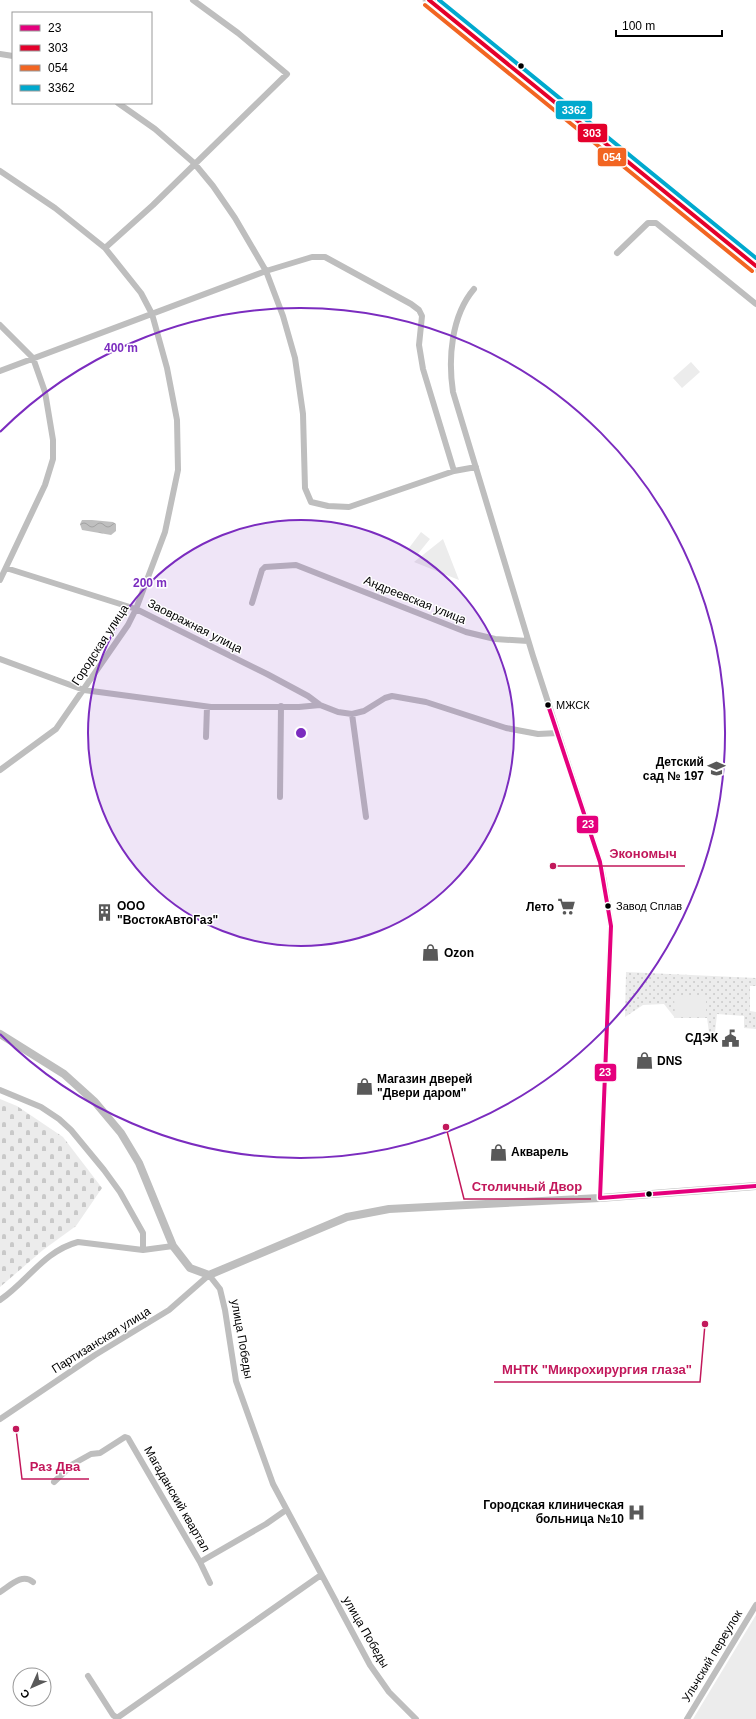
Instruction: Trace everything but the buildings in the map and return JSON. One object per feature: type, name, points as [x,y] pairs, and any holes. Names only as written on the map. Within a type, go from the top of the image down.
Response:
[{"type":"highway","points":[[429,0],[756,266]]},
{"type":"street","points":[[105,248],[152,205],[287,74],[238,33],[193,0]]},
{"type":"street","points":[[0,54],[12,56]]},
{"type":"street","points":[[119,104],[155,129],[194,163],[213,186],[235,218],[266,271],[283,316],[295,358],[303,414],[305,492],[311,502],[328,506],[349,507],[454,471],[476,468]]},
{"type":"street","name":"Городская улица","points":[[0,171],[55,208],[105,248],[141,293],[152,314],[167,368],[177,420],[178,470],[165,532],[136,609],[128,625],[56,729],[0,770]]},
{"type":"street","points":[[617,253],[648,222],[656,223],[756,304]]},
{"type":"street","points":[[0,371],[266,271],[312,257],[325,257],[411,304],[419,310],[422,316],[419,345],[423,369],[454,471]]},
{"type":"street","points":[[474,289],[468,296],[462,308],[454,333],[452,388],[456,406],[528,641],[600,862],[611,926],[600,1198]]},
{"type":"street","points":[[0,325],[33,358],[45,392],[54,440],[53,459],[46,485],[0,580]]},
{"type":"street","name":"Андреевская улица","points":[[252,603],[262,570],[265,567],[296,565],[466,632],[494,639],[528,641]]},
{"type":"street","name":"Заовражная улица","points":[[6,568],[136,609],[267,674],[308,696],[320,705]]},
{"type":"street","points":[[0,659],[84,690],[204,706],[299,707],[320,705],[352,714],[364,711],[385,698],[392,696],[426,702],[506,728],[538,734],[558,733]]},
{"type":"street","points":[[204,706],[206,737]]},
{"type":"street","points":[[280,797],[281,706]]},
{"type":"street","points":[[352,714],[366,817]]},
{"type":"street","points":[[0,1034],[64,1074],[96,1102],[121,1133],[139,1163],[173,1246],[190,1268],[209,1275],[347,1217],[389,1209],[600,1198],[756,1186]]},
{"type":"street","points":[[0,1090],[41,1108],[59,1119],[71,1130],[120,1192],[143,1233],[143,1250]]},
{"type":"street","points":[[0,1300],[14,1291],[34,1268],[51,1254],[68,1245],[78,1242],[143,1250],[173,1246]]},
{"type":"street","name":"Партизанская улица","points":[[0,1419],[95,1356],[169,1310],[209,1275]]},
{"type":"street","name":"улица Победы","points":[[209,1275],[220,1289],[236,1381],[273,1484],[370,1665],[389,1692],[416,1719]]},
{"type":"street","name":"Магаданский квартал","points":[[54,1482],[63,1472],[82,1458],[91,1454],[100,1453],[125,1437],[128,1438],[200,1562],[266,1524],[286,1510]]},
{"type":"street","points":[[200,1562],[210,1583]]},
{"type":"street","points":[[88,1676],[113,1715],[117,1718],[321,1575]]},
{"type":"street","points":[[0,1592],[23,1578],[28,1578],[33,1582]]},
{"type":"street","name":"Ульчский переулок","points":[[687,1719],[756,1605]]},
{"type":"green space","points":[[691,362],[700,372],[682,388],[673,378]]},
{"type":"green space","points":[[421,532],[430,539],[417,555],[409,548]]},
{"type":"green space","points":[[443,539],[459,580],[414,562]]},
{"type":"green space","points":[[626,972],[756,978],[756,986],[750,986],[750,1011],[756,1012],[756,1029],[744,1028],[744,1016],[717,1014],[715,1033],[709,1032],[707,1018],[675,1018],[664,1004],[643,1005],[625,1017]]},
{"type":"green space","points":[[674,997],[706,997],[706,1016],[675,1017]]},
{"type":"green space","points":[[0,1099],[17,1106],[63,1137],[102,1188],[76,1226],[43,1250],[0,1287]]},
{"type":"green space","points":[[756,1615],[756,1719],[693,1719]]},
{"type":"water","points":[[82,520],[113,522],[116,524],[116,531],[111,535],[82,530],[80,524]]},
{"type":"transit line","name":"303","points":[[429,0],[756,266]]},
{"type":"transit line","name":"3362","points":[[439,0],[756,258]]},
{"type":"transit line","name":"054","points":[[425,5],[752,271]]},
{"type":"transit line","name":"23","points":[[548,705],[600,862],[611,926],[600,1198]]},
{"type":"transit line","name":"23","points":[[600,1198],[756,1186]]},
{"type":"place","name":"МЖСК","points":[[548,705]]},
{"type":"place","name":"Детский сад № 197","points":[[717,769]]},
{"type":"place","name":"Экономыч","points":[[553,866]]},
{"type":"place","name":"Завод Сплав","points":[[608,906]]},
{"type":"place","name":"Лето","points":[[567,907]]},
{"type":"place","name":"ООО \"ВостокАвтоГаз\"","points":[[104,913]]},
{"type":"place","name":"Ozon","points":[[431,953]]},
{"type":"place","name":"СДЭК","points":[[731,1038]]},
{"type":"place","name":"DNS","points":[[644,1061]]},
{"type":"place","name":"Магазин дверей \"Двери даром\"","points":[[364,1086]]},
{"type":"place","name":"Столичный Двор","points":[[446,1127]]},
{"type":"place","name":"Акварель","points":[[498,1152]]},
{"type":"place","name":"МНТК \"Микрохирургия глаза\"","points":[[705,1324]]},
{"type":"place","name":"Раз Два","points":[[16,1429]]},
{"type":"place","name":"Городская клиническая больница №10","points":[[637,1512]]}]
